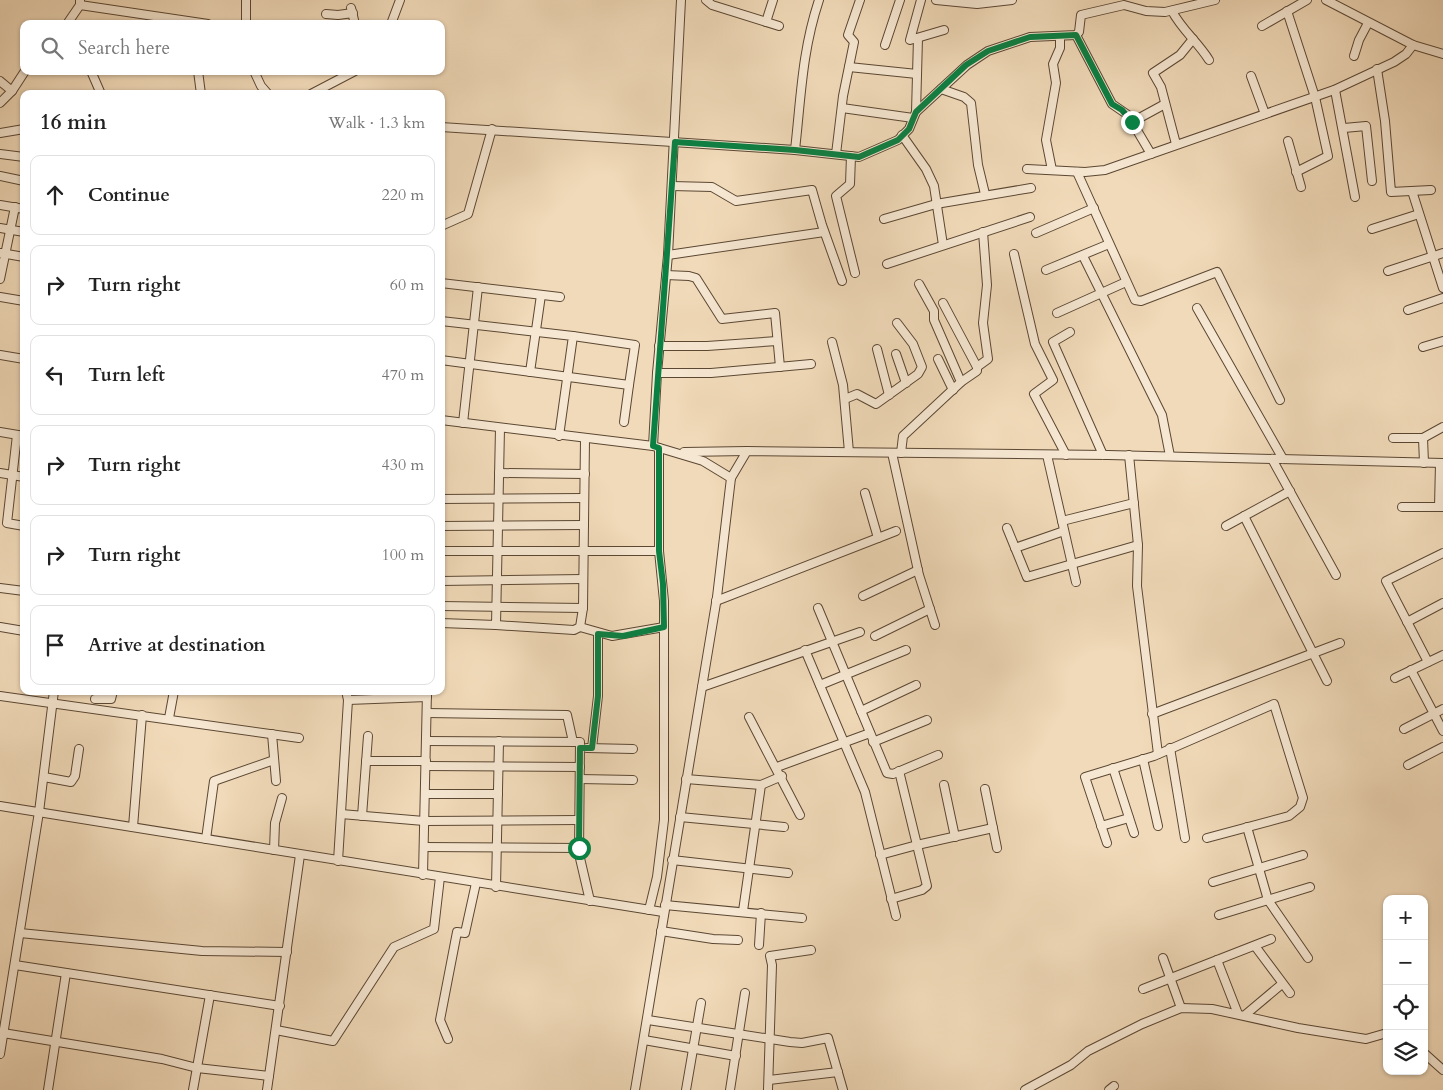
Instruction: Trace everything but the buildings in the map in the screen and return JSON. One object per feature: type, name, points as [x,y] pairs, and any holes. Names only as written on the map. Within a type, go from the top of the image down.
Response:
[{"type":"street","points":[[246,0],[246,20]]},
{"type":"street","points":[[392,20],[400,0]]},
{"type":"street","points":[[649,910],[657,877],[664,820],[664,627],[663,576],[659,551],[656,447],[657,373],[668,255],[681,0]]},
{"type":"street","points":[[706,0],[712,4],[779,26]]},
{"type":"street","points":[[766,22],[773,0]]},
{"type":"street","points":[[836,154],[854,42],[848,35],[860,0]]},
{"type":"street","points":[[886,45],[900,0]]},
{"type":"street","points":[[921,0],[910,40],[944,30]]},
{"type":"street","points":[[936,0],[994,3],[1012,0]]},
{"type":"street","points":[[1076,35],[1079,32],[1081,15],[1125,3],[1146,11],[1172,11],[1215,0]]},
{"type":"street","points":[[1262,26],[1307,0]]},
{"type":"street","points":[[1326,0],[1413,45],[1443,54]]},
{"type":"street","points":[[795,150],[804,57],[817,1]]},
{"type":"street","points":[[70,20],[80,3],[184,20]]},
{"type":"street","points":[[326,14],[338,15],[352,11],[355,20]]},
{"type":"street","points":[[1172,11],[1179,24],[1200,45],[1209,60]]},
{"type":"street","points":[[1287,11],[1315,97],[1328,156],[1296,172]]},
{"type":"street","points":[[1354,56],[1359,40],[1368,23]]},
{"type":"street","points":[[915,115],[966,65],[1000,46],[1030,37],[1076,35]]},
{"type":"street","points":[[1076,35],[1112,104],[1122,110],[1132,122],[1151,154]]},
{"type":"street","points":[[1052,170],[1046,140],[1048,123],[1053,110],[1056,83],[1053,64],[1060,48],[1060,36]]},
{"type":"street","points":[[445,127],[795,150],[859,157],[877,150],[909,129],[915,115],[918,38]]},
{"type":"street","points":[[1176,144],[1162,87],[1153,73],[1180,55],[1193,39]]},
{"type":"street","points":[[1027,169],[1077,172],[1105,170],[1335,90],[1406,54],[1413,45]]},
{"type":"street","points":[[849,67],[917,74]]},
{"type":"street","points":[[1377,69],[1385,121],[1391,192],[1431,190]]},
{"type":"street","points":[[0,103],[12,91],[22,75]]},
{"type":"street","points":[[93,75],[99,90]]},
{"type":"street","points":[[199,75],[200,90]]},
{"type":"street","points":[[256,75],[264,90]]},
{"type":"street","points":[[319,90],[347,75]]},
{"type":"street","points":[[1250,76],[1265,114]]},
{"type":"street","points":[[0,82],[12,91]]},
{"type":"street","points":[[940,89],[964,97],[971,103],[978,165],[986,194]]},
{"type":"street","points":[[1335,90],[1344,128],[1347,162],[1355,197]]},
{"type":"street","points":[[1132,122],[1165,104]]},
{"type":"street","points":[[842,108],[915,115]]},
{"type":"street","points":[[1344,128],[1366,126],[1372,182]]},
{"type":"street","points":[[445,224],[468,214],[492,129]]},
{"type":"street","points":[[0,133],[20,130]]},
{"type":"street","points":[[902,135],[926,169],[934,186],[943,245]]},
{"type":"street","points":[[1288,141],[1301,187]]},
{"type":"street","points":[[0,154],[20,156]]},
{"type":"street","points":[[851,156],[850,184],[836,196],[855,273]]},
{"type":"street","points":[[1077,172],[1135,300],[1141,301],[1217,272],[1280,400]]},
{"type":"street","points":[[0,176],[20,179]]},
{"type":"street","points":[[672,186],[712,187],[736,201],[812,190],[824,232],[842,281]]},
{"type":"street","points":[[884,219],[936,204],[986,194],[1031,188]]},
{"type":"street","points":[[1412,191],[1443,288]]},
{"type":"street","points":[[0,205],[20,208],[2,253],[0,278]]},
{"type":"street","points":[[1036,233],[1094,208]]},
{"type":"street","points":[[1372,229],[1419,214]]},
{"type":"street","points":[[887,264],[1030,217]]},
{"type":"street","points":[[0,228],[20,231]]},
{"type":"street","points":[[668,255],[824,232]]},
{"type":"street","points":[[935,625],[918,570],[897,453],[903,436],[961,382],[977,371],[977,367],[988,359],[983,323],[987,285],[983,232]]},
{"type":"street","points":[[1046,270],[1110,244]]},
{"type":"street","points":[[2,253],[20,256]]},
{"type":"street","points":[[1388,271],[1443,253]]},
{"type":"street","points":[[1014,254],[1035,344],[1053,380],[1034,394],[1066,455]]},
{"type":"street","points":[[1083,256],[1100,294],[1162,415],[1170,456]]},
{"type":"street","points":[[666,275],[696,278],[722,319],[773,312],[775,315],[780,367]]},
{"type":"street","points":[[1057,313],[1126,282]]},
{"type":"street","points":[[445,283],[560,297]]},
{"type":"street","points":[[919,284],[935,313],[934,320],[961,382]]},
{"type":"street","points":[[463,423],[478,287]]},
{"type":"street","points":[[530,372],[541,295]]},
{"type":"street","points":[[0,297],[20,300]]},
{"type":"street","points":[[1408,310],[1443,298]]},
{"type":"street","points":[[943,303],[977,367]]},
{"type":"street","points":[[1197,308],[1283,459]]},
{"type":"street","points":[[445,322],[573,336],[635,345],[624,422]]},
{"type":"street","points":[[845,399],[857,394],[876,404],[918,374],[922,367],[913,344],[897,323]]},
{"type":"street","points":[[1070,332],[1053,342],[1102,455]]},
{"type":"street","points":[[559,436],[573,336]]},
{"type":"street","points":[[659,346],[707,346],[777,341]]},
{"type":"street","points":[[1423,347],[1443,341]]},
{"type":"street","points":[[832,342],[841,370],[849,452]]},
{"type":"street","points":[[877,349],[889,395]]},
{"type":"street","points":[[896,354],[906,383]]},
{"type":"street","points":[[0,355],[20,358]]},
{"type":"street","points":[[938,359],[953,390]]},
{"type":"street","points":[[445,361],[629,385]]},
{"type":"street","points":[[657,373],[711,373],[811,364]]},
{"type":"street","points":[[445,421],[656,447],[703,461],[731,478]]},
{"type":"street","points":[[1393,438],[1416,436],[1422,438],[1443,427]]},
{"type":"street","points":[[496,625],[500,428]]},
{"type":"street","points":[[0,432],[20,435]]},
{"type":"street","points":[[1422,438],[1424,463]]},
{"type":"street","points":[[580,627],[583,608],[585,439]]},
{"type":"street","points":[[20,440],[7,523],[20,525]]},
{"type":"street","points":[[677,453],[747,451],[1129,455],[1442,463],[1441,507],[1402,507]]},
{"type":"street","points":[[635,1090],[716,601],[731,478],[747,451]]},
{"type":"street","points":[[1046,455],[1076,582]]},
{"type":"street","points":[[1129,455],[1138,545],[1137,586],[1158,754]]},
{"type":"street","points":[[1272,459],[1336,575]]},
{"type":"street","points":[[0,472],[20,476]]},
{"type":"street","points":[[499,473],[584,474]]},
{"type":"street","points":[[1226,526],[1290,492]]},
{"type":"street","points":[[865,493],[878,538]]},
{"type":"street","points":[[445,500],[584,498]]},
{"type":"street","points":[[1062,522],[1134,503]]},
{"type":"street","points":[[1244,516],[1327,680]]},
{"type":"street","points":[[445,526],[584,525]]},
{"type":"street","points":[[1007,528],[1027,577],[1138,545]]},
{"type":"street","points":[[1015,548],[1064,530]]},
{"type":"street","points":[[716,601],[896,531]]},
{"type":"street","points":[[445,551],[659,551]]},
{"type":"street","points":[[1428,662],[1386,581],[1443,552]]},
{"type":"street","points":[[863,596],[918,570]]},
{"type":"street","points":[[445,581],[583,578]]},
{"type":"street","points":[[0,588],[20,590]]},
{"type":"street","points":[[1407,622],[1443,603]]},
{"type":"street","points":[[445,606],[583,608]]},
{"type":"street","points":[[818,608],[887,773],[889,775],[938,755]]},
{"type":"street","points":[[875,636],[930,609]]},
{"type":"street","points":[[445,623],[574,630],[580,627],[598,634],[623,636],[664,627]]},
{"type":"street","points":[[0,627],[20,630]]},
{"type":"street","points":[[702,688],[860,632]]},
{"type":"street","points":[[592,748],[598,696],[598,634]]},
{"type":"street","points":[[1152,714],[1340,643]]},
{"type":"street","points":[[805,650],[865,792],[896,916]]},
{"type":"street","points":[[820,685],[906,650]]},
{"type":"street","points":[[1395,678],[1443,654]]},
{"type":"street","points":[[1411,670],[1443,731]]},
{"type":"street","points":[[860,711],[916,686]]},
{"type":"street","points":[[0,1054],[39,812],[54,695]]},
{"type":"street","points":[[94,709],[95,695],[111,699],[112,695]]},
{"type":"street","points":[[169,718],[173,695]]},
{"type":"street","points":[[338,861],[347,695]]},
{"type":"street","points":[[348,700],[414,695]]},
{"type":"street","points":[[423,875],[427,695]]},
{"type":"street","points":[[0,696],[169,718],[299,738]]},
{"type":"street","points":[[1107,844],[1084,777],[1158,754],[1274,704],[1303,798],[1302,802],[1289,816],[1207,838]]},
{"type":"street","points":[[1404,729],[1443,709]]},
{"type":"street","points":[[427,713],[567,715],[573,742]]},
{"type":"street","points":[[133,827],[142,715]]},
{"type":"street","points":[[749,717],[778,767],[800,815]]},
{"type":"street","points":[[873,742],[927,720]]},
{"type":"street","points":[[778,767],[870,733]]},
{"type":"street","points":[[272,734],[276,781]]},
{"type":"street","points":[[362,816],[368,736]]},
{"type":"street","points":[[426,741],[580,742],[579,848],[590,900]]},
{"type":"street","points":[[496,887],[499,741]]},
{"type":"street","points":[[1408,765],[1443,747]]},
{"type":"street","points":[[580,748],[633,750]]},
{"type":"street","points":[[1170,748],[1185,838]]},
{"type":"street","points":[[44,777],[72,782],[75,776],[79,749]]},
{"type":"street","points":[[1143,759],[1158,826]]},
{"type":"street","points":[[206,839],[214,781],[274,760]]},
{"type":"street","points":[[366,760],[499,767],[580,767]]},
{"type":"street","points":[[1113,768],[1134,833]]},
{"type":"street","points":[[891,899],[922,890],[926,886],[899,771]]},
{"type":"street","points":[[686,779],[761,785],[782,776]]},
{"type":"street","points":[[580,779],[633,780]]},
{"type":"street","points":[[743,911],[761,785]]},
{"type":"street","points":[[944,785],[955,836]]},
{"type":"street","points":[[984,789],[997,848]]},
{"type":"street","points":[[425,794],[498,794]]},
{"type":"street","points":[[274,850],[275,824],[282,798]]},
{"type":"street","points":[[0,806],[649,910],[664,908],[743,911],[802,918]]},
{"type":"street","points":[[341,814],[424,821],[580,820]]},
{"type":"street","points":[[680,817],[784,828]]},
{"type":"street","points":[[1101,826],[1129,818]]},
{"type":"street","points":[[1247,827],[1268,900],[1308,958]]},
{"type":"street","points":[[880,855],[993,828]]},
{"type":"street","points":[[424,847],[579,848]]},
{"type":"street","points":[[267,1090],[300,855]]},
{"type":"street","points":[[1213,882],[1303,855]]},
{"type":"street","points":[[672,860],[788,873]]},
{"type":"street","points":[[276,1030],[333,1041],[394,947],[434,929],[440,877]]},
{"type":"street","points":[[448,1039],[440,1020],[457,932],[465,933],[476,883]]},
{"type":"street","points":[[1219,916],[1310,887]]},
{"type":"street","points":[[759,946],[760,913]]},
{"type":"street","points":[[660,931],[713,939],[738,940]]},
{"type":"street","points":[[20,933],[202,951],[287,952]]},
{"type":"street","points":[[1143,989],[1271,939]]},
{"type":"street","points":[[1255,946],[1290,993]]},
{"type":"street","points":[[768,1090],[771,1039],[772,965],[770,956],[811,950]]},
{"type":"street","points":[[1162,958],[1181,1008]]},
{"type":"street","points":[[1217,960],[1242,1015]]},
{"type":"street","points":[[15,965],[280,1006]]},
{"type":"street","points":[[48,1090],[66,973]]},
{"type":"street","points":[[1242,1015],[1282,984]]},
{"type":"street","points":[[730,1090],[745,993]]},
{"type":"street","points":[[193,1090],[210,995]]},
{"type":"street","points":[[686,1090],[701,1004]]},
{"type":"street","points":[[1025,1090],[1043,1087],[1088,1051],[1142,1024],[1181,1008],[1212,1009],[1298,1028],[1366,1039],[1383,1035]]},
{"type":"street","points":[[648,1020],[802,1043],[828,1038],[843,1090]]},
{"type":"street","points":[[4,1034],[162,1059],[197,1068],[269,1076]]},
{"type":"street","points":[[644,1040],[736,1056]]},
{"type":"street","points":[[1428,1057],[1443,1070]]},
{"type":"street","points":[[769,1080],[838,1072]]},
{"type":"route","points":[[579,848],[580,748],[592,748],[594,717],[598,696],[596,649],[598,634],[623,636],[664,627],[663,584],[659,551],[659,448],[653,446],[675,142],[795,150],[859,157],[898,140],[909,129],[916,112],[966,65],[988,51],[1030,37],[1076,35],[1112,104],[1128,115],[1132,122]]}]
